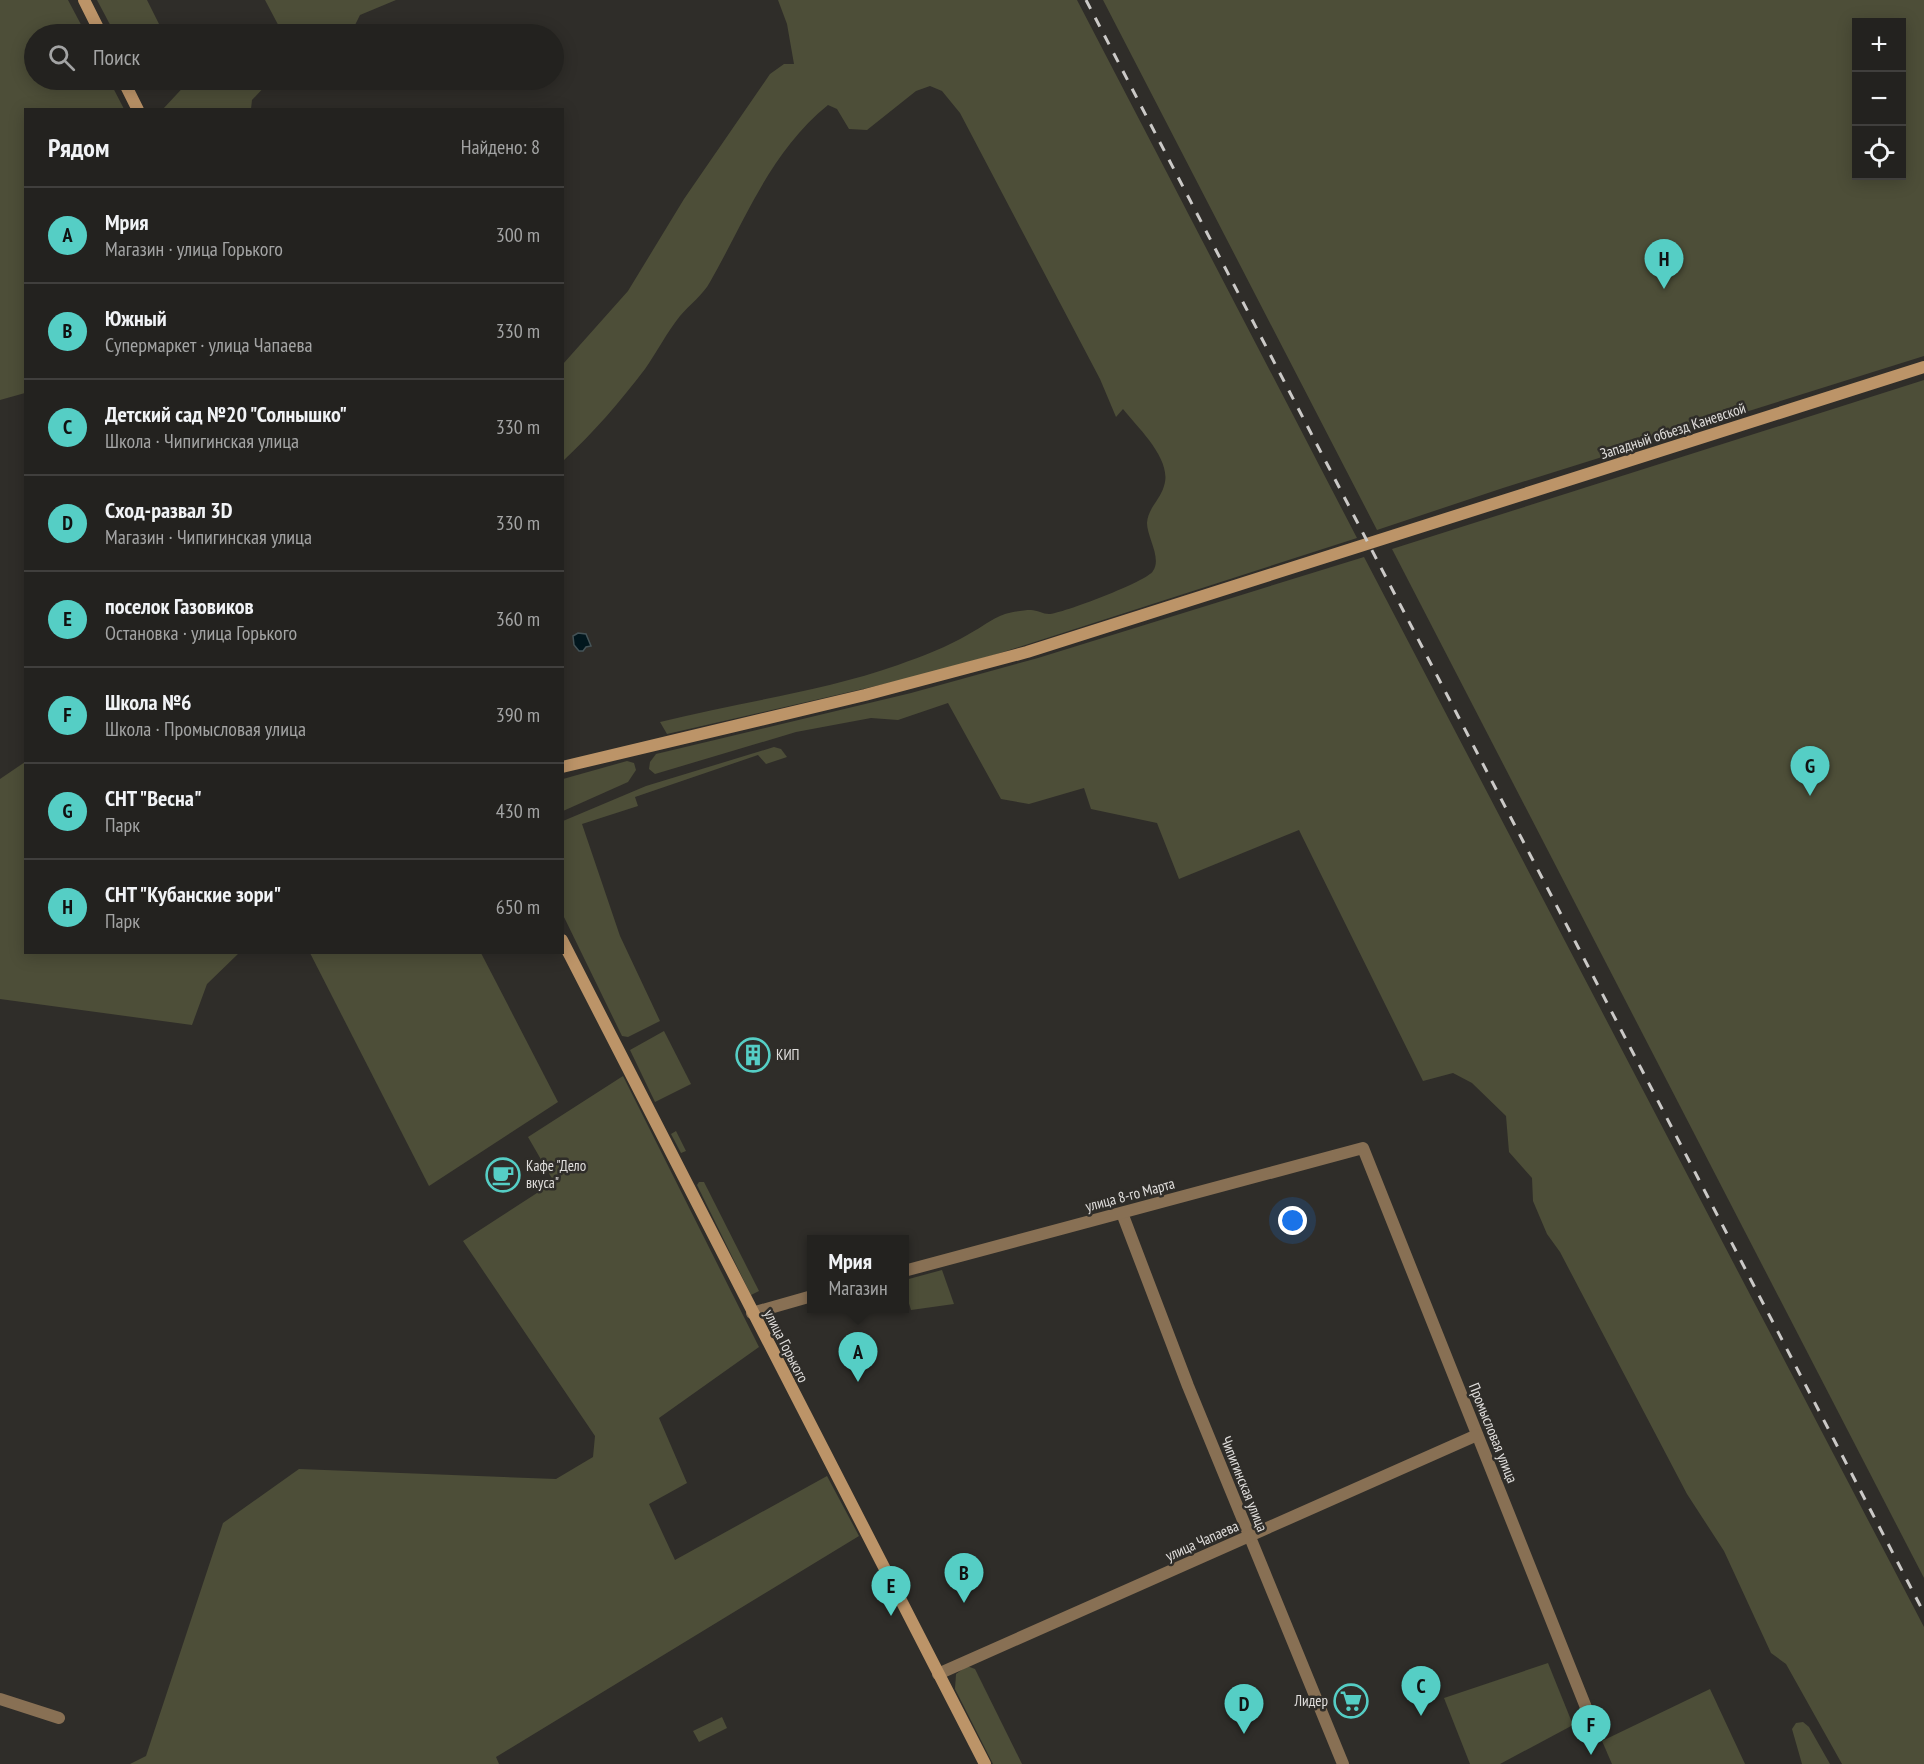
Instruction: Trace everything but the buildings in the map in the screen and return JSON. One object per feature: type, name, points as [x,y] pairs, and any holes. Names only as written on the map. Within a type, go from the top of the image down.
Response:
[{"type":"main road","points":[[84,0],[96,24]]},
{"type":"main road","points":[[128,90],[137,108]]},
{"type":"main road","name":"Западный объезд Каневской","points":[[564,767],[932,678],[1092,632],[1924,367]]},
{"type":"main road","name":"улица Горького","points":[[564,944],[628,1064],[752,1313],[985,1764]]},
{"type":"street","name":"улица 8-го Марта","points":[[909,1271],[1363,1148]]},
{"type":"street","name":"Промысловая улица","points":[[1363,1148],[1595,1730]]},
{"type":"street","name":"Чипигинская улица","points":[[1122,1213],[1249,1536],[1343,1764]]},
{"type":"street","points":[[752,1313],[807,1297]]},
{"type":"street","name":"улица Чапаева","points":[[938,1674],[1477,1435]]},
{"type":"street","points":[[0,1699],[59,1718]]},
{"type":"green space","points":[[0,0],[68,0],[81,24],[24,24],[24,90],[114,90],[123,108],[24,108],[24,393],[0,400]]},
{"type":"green space","points":[[97,0],[147,0],[159,24],[110,24]]},
{"type":"green space","points":[[265,0],[396,0],[360,15],[356,24],[278,24]]},
{"type":"green space","points":[[778,0],[1077,0],[1357,538],[994,655],[906,679],[667,734],[660,722],[810,690],[869,674],[943,647],[1005,614],[1031,610],[1049,614],[1057,613],[1086,603],[1148,576],[1155,566],[1155,554],[1147,523],[1164,486],[1164,466],[1159,455],[1123,409],[1116,417],[1100,379],[960,113],[942,91],[930,86],[916,91],[867,130],[849,129],[837,109],[828,105],[808,124],[775,165],[707,287],[675,322],[645,369],[626,393],[564,460],[564,363],[628,291],[684,199],[770,74],[784,64],[794,64],[787,24]]},
{"type":"green space","points":[[1103,0],[1924,0],[1924,356],[1503,488],[1377,530]]},
{"type":"green space","points":[[181,90],[261,90],[252,100],[251,108],[164,108]]},
{"type":"green space","points":[[1924,380],[1924,1578],[1392,549]]},
{"type":"green space","points":[[1364,557],[1924,1627],[1924,1764],[1842,1764],[1786,1664],[1771,1653],[1724,1551],[1687,1494],[1560,1252],[1547,1234],[1533,1201],[1532,1178],[1509,1152],[1506,1116],[1472,1083],[1453,1073],[1423,1081],[1299,830],[1179,879],[1157,823],[1091,809],[1084,788],[1029,804],[1001,799],[948,703],[898,720],[871,718],[796,732],[655,774],[649,769],[650,762],[656,754],[911,693],[1038,658]]},
{"type":"green space","points":[[774,747],[781,749],[787,757],[766,764],[758,755],[635,797],[638,806],[582,824],[620,936],[660,1021],[628,1037],[622,1036],[564,917],[564,821],[646,786]]},
{"type":"green space","points":[[627,761],[634,763],[636,770],[628,782],[564,811],[564,779]]},
{"type":"green space","points":[[24,763],[24,954],[238,954],[207,984],[192,1025],[0,999],[0,779]]},
{"type":"green space","points":[[311,954],[482,954],[558,1102],[429,1186]]},
{"type":"green space","points":[[664,1031],[691,1084],[655,1102],[630,1050]]},
{"type":"green space","points":[[623,1076],[759,1347],[659,1418],[687,1483],[649,1504],[675,1560],[827,1476],[859,1536],[496,1757],[499,1764],[130,1764],[146,1756],[223,1523],[299,1469],[556,1479],[593,1457],[595,1436],[463,1241],[554,1182],[528,1137]]},
{"type":"green space","points":[[676,1131],[686,1151],[681,1153],[671,1134]]},
{"type":"green space","points":[[699,1182],[704,1182],[759,1291],[751,1295],[697,1185]]},
{"type":"green space","points":[[942,1270],[954,1304],[911,1310],[909,1279]]},
{"type":"green space","points":[[1548,1663],[1573,1725],[1500,1764],[1470,1764],[1444,1698]]},
{"type":"green space","points":[[967,1666],[975,1669],[1022,1764],[993,1764],[955,1689],[956,1674]]},
{"type":"green space","points":[[1710,1689],[1745,1764],[1612,1764],[1602,1741]]},
{"type":"green space","points":[[722,1717],[727,1728],[699,1742],[693,1731]]},
{"type":"green space","points":[[1803,1722],[1809,1727],[1830,1764],[1802,1764],[1792,1729],[1796,1723]]},
{"type":"water","points":[[578,633],[586,634],[591,646],[586,647],[583,651],[579,651],[574,645],[573,636]]},
{"type":"railway","points":[[1086,0],[1924,1613]]},
{"type":"place","name":"СНТ \"Кубанские зори\"","points":[[1664,289]]},
{"type":"place","name":"СНТ \"Весна\"","points":[[1810,796]]},
{"type":"place","name":"КИП","points":[[753,1055]]},
{"type":"place","name":"Кафе \"Дело вкуса\"","points":[[503,1175]]},
{"type":"place","name":"Мрия","points":[[858,1382]]},
{"type":"place","name":"Южный","points":[[964,1603]]},
{"type":"place","name":"поселок Газовиков","points":[[891,1616]]},
{"type":"place","name":"Лидер","points":[[1351,1701]]},
{"type":"place","name":"Детский сад №20 \"Солнышко\"","points":[[1421,1716]]},
{"type":"place","name":"Сход-развал 3D","points":[[1244,1734]]},
{"type":"place","name":"Школа №6","points":[[1591,1755]]}]
